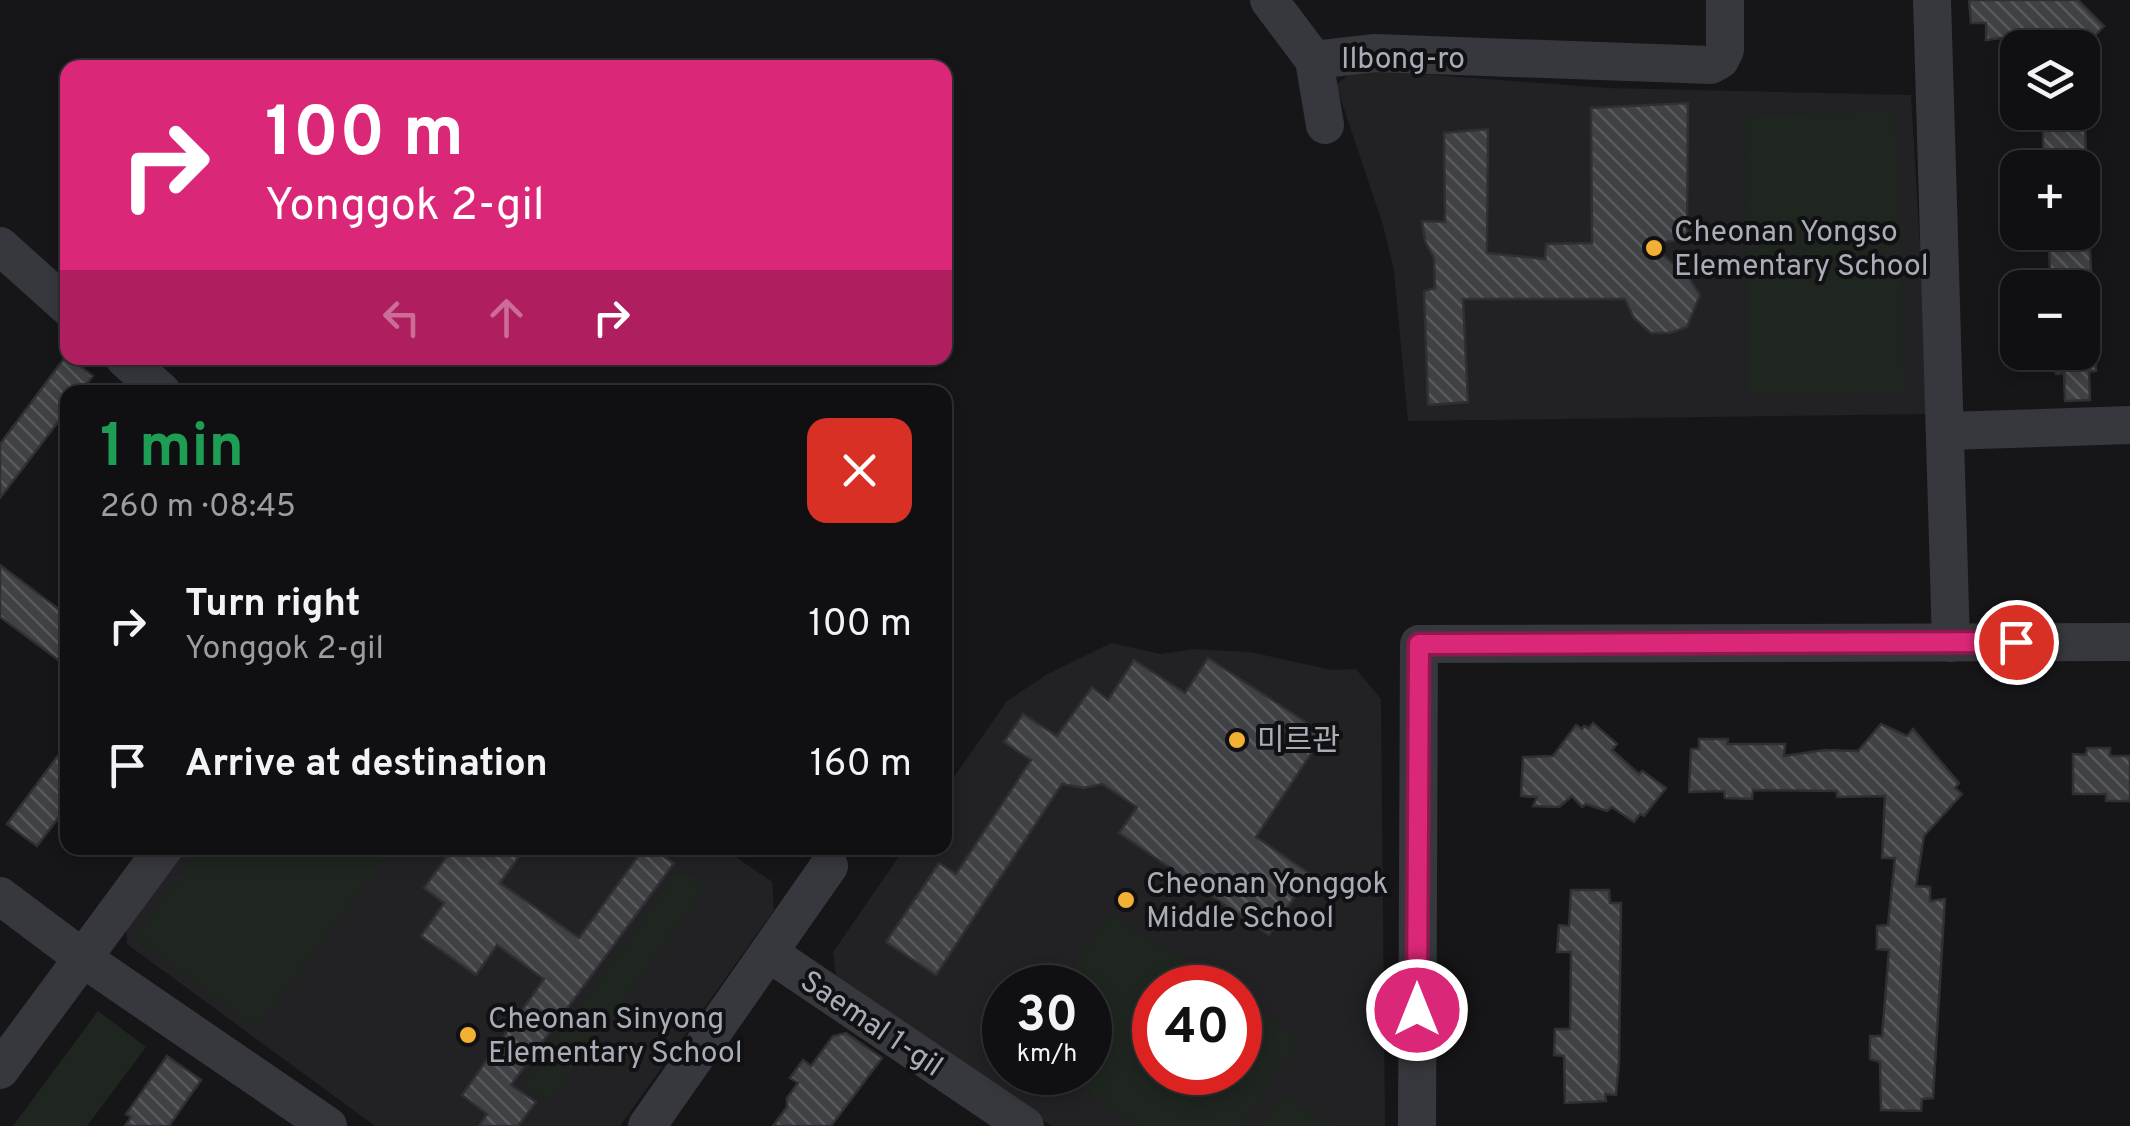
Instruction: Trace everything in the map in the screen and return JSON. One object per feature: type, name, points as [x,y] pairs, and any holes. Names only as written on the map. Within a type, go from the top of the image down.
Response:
[{"type":"street","name":"Ilbong-ro","points":[[1270,0],[1314,60],[1375,53],[1711,65],[1720,60],[1724,50],[1725,0]]},
{"type":"street","points":[[1932,0],[1951,643]]},
{"type":"street","points":[[1314,60],[1325,125]]},
{"type":"street","points":[[0,246],[60,300]]},
{"type":"street","points":[[132,365],[154,385]]},
{"type":"street","points":[[1947,431],[2130,425]]},
{"type":"street","points":[[1417,1126],[1419,644],[2130,642]]},
{"type":"street","points":[[0,1070],[159,855]]},
{"type":"street","name":"Saemal 1-gil","points":[[647,1126],[829,866]]},
{"type":"street","points":[[0,896],[328,1126]]},
{"type":"street","name":"Saemal 1-gil","points":[[768,953],[1024,1126]]},
{"type":"shaded area","name":"Cheonan Yongso Elementary School","points":[[1356,69],[1606,88],[1911,95],[1930,414],[1408,421],[1394,271],[1383,225],[1336,85]]},
{"type":"shaded area","points":[[1895,110],[1905,392],[1748,395],[1745,117]]},
{"type":"shaded area","name":"Cheonan Yonggok Middle School","points":[[1111,643],[1161,654],[1193,649],[1250,652],[1332,670],[1356,669],[1381,699],[1385,1126],[1051,1126],[1007,1095],[1112,1095],[1112,965],[982,965],[982,1078],[836,975],[833,952],[900,855],[952,855],[952,780],[1007,701],[1046,675]]},
{"type":"shaded area","name":"Cheonan Sinyong Elementary School","points":[[180,855],[733,855],[772,882],[774,910],[620,1126],[375,1126],[127,944],[126,927]]},
{"type":"shaded area","points":[[197,855],[386,855],[256,1028],[135,936]]},
{"type":"shaded area","points":[[679,871],[705,889],[548,1103],[522,1084]]},
{"type":"shaded area","points":[[1110,913],[1189,965],[1132,965],[1132,1095],[1262,1095],[1241,1126],[1139,1126],[1093,1095],[1112,1095],[1112,965],[1076,965]]},
{"type":"shaded area","points":[[98,1011],[146,1047],[87,1126],[13,1126]]},
{"type":"shaded area","points":[[1262,1014],[1299,1039],[1262,1094]]},
{"type":"shaded area","points":[[1283,1095],[1331,1126],[1261,1126]]},
{"type":"building","points":[[1969,0],[2078,0],[2104,26],[2100,30],[2000,30],[2000,38],[1986,40],[1986,23],[1971,23]]},
{"type":"building","points":[[1688,103],[1687,239],[1650,244],[1687,275],[1700,295],[1687,327],[1670,333],[1651,333],[1634,318],[1625,299],[1463,299],[1468,402],[1428,405],[1424,291],[1435,288],[1434,258],[1425,241],[1422,221],[1445,222],[1444,133],[1488,129],[1487,253],[1545,259],[1546,244],[1592,243],[1591,108]]},
{"type":"building","points":[[2043,130],[2085,130],[2086,150],[2043,150]]},
{"type":"building","points":[[2049,250],[2090,250],[2091,270],[2050,270]]},
{"type":"building","points":[[60,364],[78,365],[93,376],[86,385],[60,385],[60,419],[0,498],[0,444]]},
{"type":"building","points":[[2056,370],[2096,370],[2089,372],[2090,400],[2065,401],[2064,373],[2056,374]]},
{"type":"building","points":[[0,565],[60,610],[60,661],[0,617]]},
{"type":"building","points":[[1208,658],[1324,734],[1256,837],[1310,874],[1269,935],[1119,833],[1137,807],[1102,784],[1083,788],[1062,784],[936,975],[886,942],[939,863],[956,874],[1031,760],[1004,742],[1023,714],[1057,736],[1092,687],[1108,700],[1134,660],[1185,693]]},
{"type":"building","points":[[1593,723],[1617,744],[1612,750],[1639,774],[1642,771],[1666,788],[1644,816],[1640,814],[1634,822],[1612,807],[1607,811],[1586,804],[1582,807],[1572,796],[1559,807],[1533,806],[1537,797],[1521,796],[1523,757],[1553,756],[1576,725],[1582,729]]},
{"type":"building","points":[[1881,724],[1907,736],[1913,729],[1959,783],[1955,788],[1962,794],[1924,836],[1916,886],[1930,887],[1930,901],[1945,899],[1933,1098],[1922,1099],[1921,1111],[1881,1110],[1880,1062],[1870,1059],[1870,1036],[1882,1036],[1889,950],[1877,949],[1877,926],[1888,925],[1895,858],[1882,858],[1885,796],[1837,797],[1837,791],[1753,790],[1752,799],[1725,798],[1724,791],[1689,792],[1691,749],[1699,749],[1699,739],[1728,739],[1727,744],[1785,744],[1784,756],[1825,750],[1858,751]]},
{"type":"building","points":[[2087,748],[2110,748],[2110,756],[2130,756],[2130,801],[2106,801],[2106,794],[2073,794],[2073,754],[2086,755]]},
{"type":"building","points":[[60,753],[60,816],[37,846],[7,824]]},
{"type":"building","points":[[448,855],[520,855],[500,883],[579,938],[639,855],[661,855],[674,863],[511,1085],[536,1102],[518,1126],[479,1126],[487,1114],[462,1095],[544,979],[497,945],[476,975],[421,936],[444,903],[424,888]]},
{"type":"building","points":[[1571,890],[1609,890],[1610,903],[1621,903],[1619,1062],[1616,1095],[1605,1094],[1606,1101],[1565,1103],[1564,1056],[1554,1055],[1555,1029],[1570,1029],[1571,952],[1557,952],[1559,925],[1569,926]]},
{"type":"building","points":[[846,1033],[882,1058],[831,1126],[773,1126],[798,1083],[790,1078],[803,1060],[811,1066],[833,1036]]},
{"type":"building","points":[[167,1056],[201,1080],[169,1126],[125,1126],[131,1117],[126,1114]]},
{"type":"place","name":"Cheonan Yongso Elementary School","points":[[1654,248]]},
{"type":"place","name":"미르관","points":[[1237,740]]},
{"type":"place","name":"Cheonan Yonggok Middle School","points":[[1126,900]]},
{"type":"place","name":"Cheonan Sinyong Elementary School","points":[[468,1035]]},
{"type":"route","points":[[1417,1010],[1419,644],[2016,642]]}]
